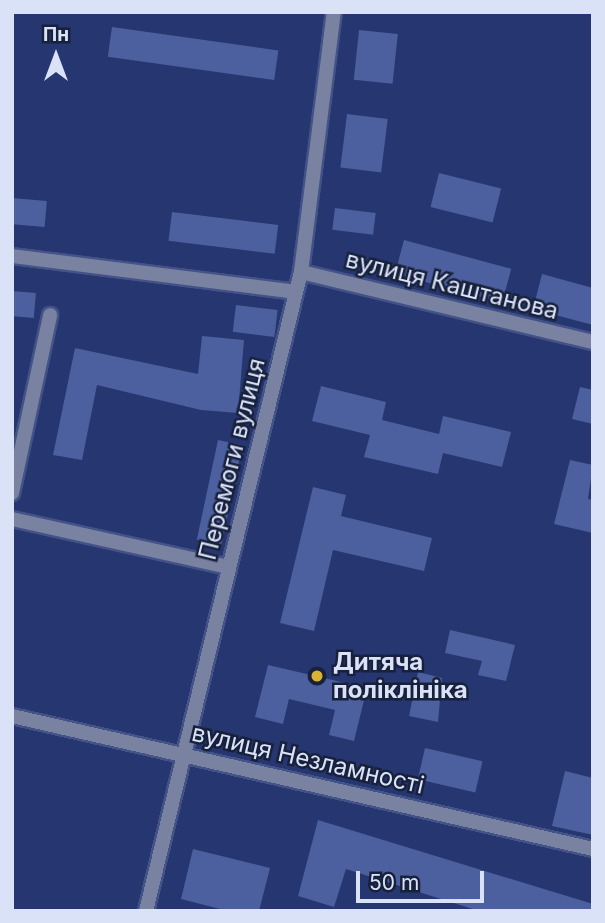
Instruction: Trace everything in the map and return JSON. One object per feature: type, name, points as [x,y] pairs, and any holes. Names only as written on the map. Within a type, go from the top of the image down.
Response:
[{"type":"street","name":"Перемоги вулиця","points":[[146,911],[301,272],[334,12]]},
{"type":"street","points":[[12,256],[296,292]]},
{"type":"street","name":"вулиця Каштанова","points":[[301,272],[593,342]]},
{"type":"street","points":[[12,493],[50,314]]},
{"type":"street","points":[[12,519],[229,567]]},
{"type":"street","name":"вулиця Незламності","points":[[12,716],[184,753],[593,849]]},
{"type":"building","points":[[112,27],[278,50],[274,80],[108,57]]},
{"type":"building","points":[[359,30],[398,34],[393,84],[354,80]]},
{"type":"building","points":[[347,114],[388,119],[381,173],[340,168]]},
{"type":"building","points":[[439,173],[501,188],[493,222],[431,207]]},
{"type":"building","points":[[12,198],[47,201],[45,227],[12,224]]},
{"type":"building","points":[[335,208],[376,213],[373,235],[332,230]]},
{"type":"building","points":[[172,212],[278,225],[275,254],[168,241]]},
{"type":"building","points":[[404,240],[511,269],[502,303],[395,274]]},
{"type":"building","points":[[542,274],[593,288],[593,325],[533,309]]},
{"type":"building","points":[[12,291],[36,293],[34,318],[12,316]]},
{"type":"building","points":[[236,305],[278,310],[274,337],[233,332]]},
{"type":"building","points":[[202,336],[244,340],[238,413],[201,410],[97,385],[82,460],[53,455],[75,348],[198,374]]},
{"type":"building","points":[[321,386],[386,402],[382,420],[439,434],[443,416],[511,432],[502,467],[443,453],[438,474],[364,457],[370,435],[312,421]]},
{"type":"building","points":[[580,387],[593,390],[593,424],[572,419]]},
{"type":"building","points":[[218,440],[242,445],[221,545],[197,540]]},
{"type":"building","points":[[570,460],[593,465],[588,499],[593,500],[593,533],[554,524]]},
{"type":"building","points":[[313,487],[346,495],[341,516],[432,538],[424,571],[333,550],[314,631],[280,623]]},
{"type":"building","points":[[450,630],[515,645],[506,681],[478,675],[482,661],[445,653]]},
{"type":"building","points":[[268,665],[367,688],[354,741],[329,735],[335,710],[289,699],[283,724],[255,717]]},
{"type":"building","points":[[418,672],[442,678],[438,722],[409,716]]},
{"type":"building","points":[[425,748],[482,761],[475,792],[418,779]]},
{"type":"building","points":[[565,771],[593,778],[593,835],[552,826]]},
{"type":"building","points":[[318,820],[593,904],[593,911],[479,911],[346,869],[334,907],[298,896]]},
{"type":"building","points":[[193,849],[270,868],[259,911],[228,911],[181,899]]},
{"type":"place","name":"Дитяча поліклініка","points":[[317,676]]}]
